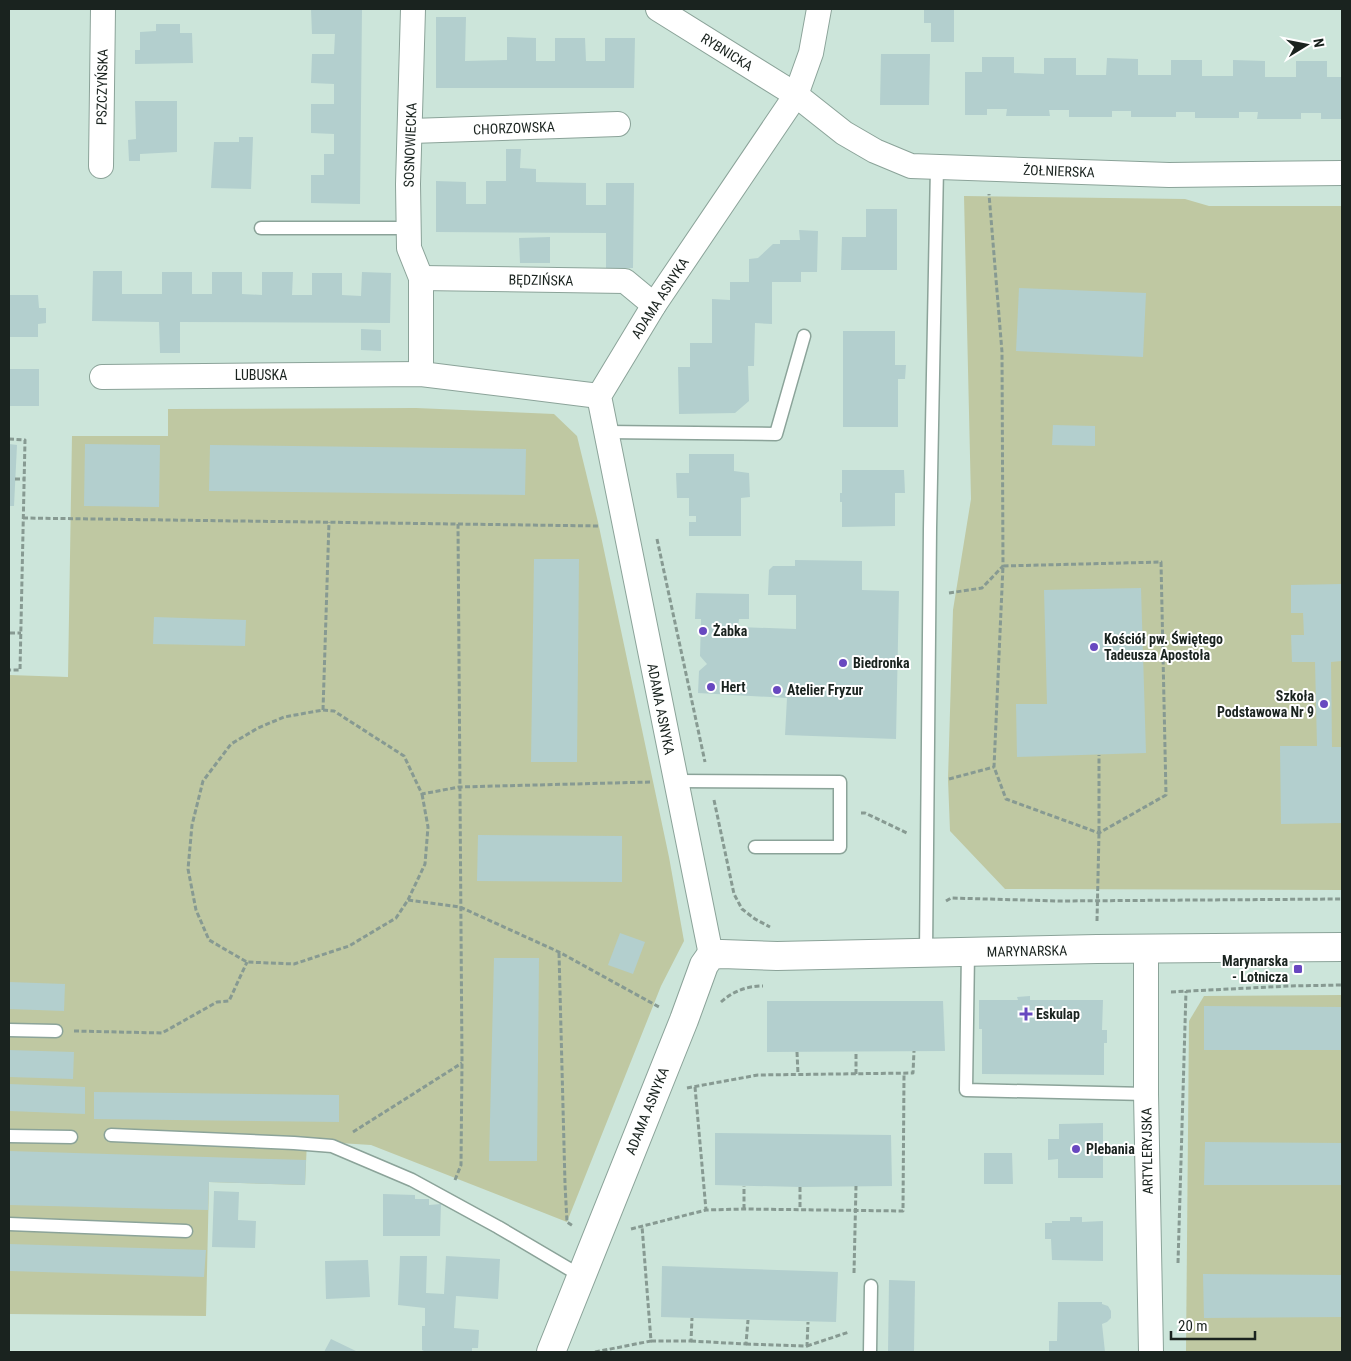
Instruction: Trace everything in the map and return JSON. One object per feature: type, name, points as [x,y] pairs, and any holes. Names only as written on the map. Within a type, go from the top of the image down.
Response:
[{"type":"street","name":"PSZCZYŃSKA","points":[[101,166],[103,9]]},
{"type":"street","name":"SOSNOWIECKA","points":[[413,9],[408,184],[409,248],[421,278]]},
{"type":"street","name":"RYBNICKA","points":[[658,9],[796,95]]},
{"type":"street","name":"ADAMA ASNYKA","points":[[550,1352],[684,1020],[704,965],[711,955],[599,396],[654,305],[796,95],[811,53],[819,9]]},
{"type":"street","name":"ŻOŁNIERSKA","points":[[796,95],[844,133],[875,151],[911,166],[1169,175],[1342,173]]},
{"type":"street","name":"CHORZOWSKA","points":[[411,131],[618,124]]},
{"type":"street","name":"BĘDZIŃSKA","points":[[421,278],[625,281],[654,305]]},
{"type":"street","points":[[421,278],[421,374]]},
{"type":"street","name":"LUBUSKA","points":[[102,376],[421,374],[599,396]]},
{"type":"street","name":"MARYNARSKA","points":[[711,955],[777,956],[1097,949],[1342,947]]},
{"type":"street","name":"ARTYLERYJSKA","points":[[1146,949],[1146,1094],[1151,1352]]},
{"type":"lane","points":[[926,953],[937,167]]},
{"type":"lane","points":[[260,228],[409,228]]},
{"type":"lane","points":[[605,432],[776,434],[804,336]]},
{"type":"lane","points":[[676,781],[840,782],[840,847],[755,847]]},
{"type":"lane","points":[[968,952],[966,1090],[1146,1094]]},
{"type":"lane","points":[[9,1030],[56,1031]]},
{"type":"lane","points":[[111,1135],[332,1146],[412,1180],[581,1276]]},
{"type":"lane","points":[[9,1136],[71,1137]]},
{"type":"lane","points":[[9,1224],[186,1231]]},
{"type":"lane","points":[[870,1352],[871,1286]]},
{"type":"path","points":[[930,594],[982,588],[1003,566],[1161,562],[1166,796],[1099,833],[1006,799],[994,767],[1003,566],[1002,352],[986,168]]},
{"type":"path","points":[[9,439],[25,440],[20,670],[9,670]]},
{"type":"path","points":[[15,478],[24,479]]},
{"type":"path","points":[[23,518],[625,526]]},
{"type":"path","points":[[323,710],[329,522]]},
{"type":"path","points":[[447,1199],[460,1165],[462,1062],[458,524]]},
{"type":"path","points":[[656,536],[734,894],[742,909],[754,919],[772,928]]},
{"type":"path","points":[[10,633],[21,633]]},
{"type":"path","points":[[323,710],[334,711],[404,756],[422,794],[428,827],[426,864],[408,900],[396,918],[350,946],[294,964],[247,962],[209,940],[196,910],[188,869],[192,825],[204,781],[231,744],[244,736],[284,717],[323,710]]},
{"type":"path","points":[[1097,949],[1099,755]]},
{"type":"path","points":[[927,783],[994,767]]},
{"type":"path","points":[[422,794],[459,787],[676,781]]},
{"type":"path","points":[[840,812],[865,813],[896,827],[927,845]]},
{"type":"path","points":[[950,898],[1098,901],[1342,899]]},
{"type":"path","points":[[408,900],[460,907],[559,952],[684,1020]]},
{"type":"path","points":[[559,952],[567,1222],[595,1242]]},
{"type":"path","points":[[56,1031],[162,1033],[217,1002],[229,1001],[247,962]]},
{"type":"path","points":[[1146,992],[1342,985]]},
{"type":"path","points":[[719,1003],[740,990],[764,986]]},
{"type":"path","points":[[1178,1271],[1186,991]]},
{"type":"path","points":[[682,1089],[758,1076],[904,1074],[914,1072],[914,1051]]},
{"type":"path","points":[[797,1052],[798,1074]]},
{"type":"path","points":[[856,1052],[856,1074]]},
{"type":"path","points":[[332,1146],[462,1062]]},
{"type":"path","points":[[627,1230],[706,1210],[800,1209],[903,1212],[904,1074]]},
{"type":"path","points":[[695,1087],[706,1210]]},
{"type":"path","points":[[744,1186],[744,1209]]},
{"type":"path","points":[[854,1276],[856,1186]]},
{"type":"path","points":[[800,1187],[800,1209]]},
{"type":"path","points":[[642,1226],[651,1340]]},
{"type":"path","points":[[691,1342],[692,1318]]},
{"type":"path","points":[[746,1344],[748,1320]]},
{"type":"path","points":[[807,1346],[808,1322]]},
{"type":"path","points":[[595,1352],[651,1340],[807,1346],[853,1331]]},
{"type":"green space","points":[[964,196],[1185,199],[1209,206],[1342,206],[1342,890],[1005,889],[950,831],[948,779],[953,610],[971,499]]},
{"type":"green space","points":[[416,408],[554,414],[577,436],[598,522],[669,857],[684,941],[661,986],[567,1222],[371,1145],[307,1141],[305,1185],[209,1182],[206,1316],[9,1314],[9,675],[68,677],[72,436],[168,436],[168,409]]},
{"type":"green space","points":[[1342,995],[1342,1352],[1186,1352],[1189,1021],[1204,996]]},
{"type":"building","points":[[311,9],[362,9],[360,204],[311,203],[311,175],[324,175],[324,154],[334,154],[334,134],[311,133],[311,104],[334,104],[334,84],[311,83],[312,54],[334,54],[335,34],[312,34]]},
{"type":"building","points":[[924,9],[954,9],[954,42],[931,42],[931,23],[924,23]]},
{"type":"building","points":[[436,17],[466,17],[465,61],[507,60],[507,37],[536,38],[536,61],[555,61],[555,38],[585,38],[586,61],[605,61],[605,38],[635,38],[634,88],[436,88]]},
{"type":"building","points":[[156,24],[180,24],[180,33],[192,33],[193,63],[135,64],[135,50],[140,50],[140,32],[156,31]]},
{"type":"building","points":[[881,54],[930,54],[929,105],[880,105]]},
{"type":"building","points":[[982,57],[1014,57],[1014,73],[1044,74],[1044,58],[1076,58],[1076,75],[1106,75],[1107,58],[1138,59],[1138,75],[1171,75],[1171,60],[1202,60],[1202,76],[1233,76],[1233,60],[1265,61],[1265,77],[1296,77],[1296,61],[1327,61],[1327,77],[1342,77],[1342,119],[1321,119],[1321,113],[1301,113],[1301,119],[1257,119],[1258,112],[1239,112],[1239,118],[1195,118],[1195,112],[1176,112],[1176,117],[1131,117],[1131,111],[1112,111],[1112,117],[1069,117],[1069,110],[1049,110],[1050,116],[1006,116],[1007,109],[987,109],[987,115],[965,115],[965,72],[982,72]]},
{"type":"building","points":[[135,101],[177,101],[177,152],[140,154],[140,161],[129,161],[128,140],[136,139]]},
{"type":"building","points":[[239,137],[253,137],[251,189],[211,188],[214,142],[239,142]]},
{"type":"building","points":[[506,149],[521,149],[520,168],[536,169],[536,182],[586,183],[586,205],[606,205],[606,183],[634,183],[633,268],[606,268],[606,233],[436,232],[436,181],[466,182],[466,204],[486,204],[486,181],[506,181]]},
{"type":"building","points":[[866,209],[897,209],[897,270],[841,270],[842,237],[866,237]]},
{"type":"building","points":[[799,230],[818,231],[817,272],[801,272],[801,282],[772,282],[772,324],[755,323],[754,366],[748,366],[749,401],[735,413],[679,414],[678,367],[690,367],[690,343],[712,343],[712,299],[730,300],[730,282],[749,282],[749,259],[758,258],[773,244],[780,244],[780,240],[800,240]]},
{"type":"building","points":[[550,237],[550,263],[520,263],[519,238]]},
{"type":"building","points":[[93,271],[122,271],[122,294],[162,294],[162,272],[192,272],[192,294],[212,294],[212,272],[242,272],[242,294],[262,295],[262,272],[293,272],[292,295],[312,295],[312,273],[342,273],[342,295],[361,296],[362,272],[391,273],[390,323],[180,322],[180,353],[160,353],[159,322],[92,321]]},
{"type":"building","points":[[1019,288],[1146,293],[1143,357],[1016,351]]},
{"type":"building","points":[[9,295],[38,295],[39,308],[46,308],[46,323],[38,324],[38,337],[9,337]]},
{"type":"building","points":[[361,329],[381,330],[381,351],[361,350]]},
{"type":"building","points":[[843,331],[895,331],[895,365],[906,365],[905,379],[898,379],[898,427],[843,427]]},
{"type":"building","points":[[9,369],[39,369],[39,406],[9,406]]},
{"type":"building","points":[[1053,425],[1095,426],[1095,446],[1052,445]]},
{"type":"building","points":[[9,444],[17,445],[14,506],[9,506]]},
{"type":"building","points":[[85,444],[160,445],[159,507],[84,506]]},
{"type":"building","points":[[210,445],[526,449],[525,495],[209,491]]},
{"type":"building","points":[[689,454],[734,454],[734,471],[749,473],[750,497],[741,498],[741,536],[689,536],[689,522],[696,522],[696,516],[689,516],[689,498],[677,498],[676,473],[689,473]]},
{"type":"building","points":[[842,470],[904,470],[905,493],[895,493],[895,526],[842,527],[840,493],[842,493]]},
{"type":"building","points":[[534,559],[579,559],[577,762],[531,762]]},
{"type":"building","name":"Biedronka","points":[[795,560],[862,561],[862,590],[899,591],[896,739],[785,735],[787,698],[698,693],[699,671],[707,664],[700,656],[701,619],[695,619],[696,593],[749,594],[749,619],[739,619],[738,627],[796,629],[796,595],[768,595],[769,570],[773,566],[795,566]]},
{"type":"building","name":"Szkoła Podstawowa Nr 9","points":[[1342,584],[1342,661],[1331,662],[1332,747],[1342,747],[1342,823],[1281,824],[1280,746],[1317,746],[1315,662],[1292,662],[1291,635],[1304,635],[1303,613],[1291,613],[1291,585]]},
{"type":"building","name":"Kościół pw. Świętego Tadeusza Apostoła","points":[[1141,588],[1146,753],[1017,757],[1016,704],[1047,704],[1044,590]]},
{"type":"building","points":[[154,617],[246,620],[245,646],[153,644]]},
{"type":"building","points":[[478,835],[622,836],[622,882],[477,881]]},
{"type":"building","points":[[620,933],[645,942],[633,974],[608,965]]},
{"type":"building","points":[[494,958],[539,958],[537,1161],[489,1161]]},
{"type":"building","points":[[9,982],[65,984],[64,1011],[9,1009]]},
{"type":"building","points":[[1030,996],[1030,1000],[1103,1000],[1102,1030],[1107,1030],[1107,1043],[1104,1043],[1104,1075],[982,1074],[982,1029],[979,1029],[979,1000],[1018,1000],[1017,997]]},
{"type":"building","points":[[767,1001],[943,1001],[945,1051],[767,1052]]},
{"type":"building","points":[[1204,1006],[1342,1007],[1342,1050],[1204,1050]]},
{"type":"building","points":[[9,1050],[74,1052],[73,1079],[9,1077]]},
{"type":"building","points":[[9,1084],[85,1087],[85,1114],[9,1111]]},
{"type":"building","points":[[94,1092],[339,1095],[339,1122],[94,1119]]},
{"type":"building","name":"Plebania","points":[[1103,1123],[1103,1178],[1058,1178],[1058,1159],[1048,1160],[1048,1139],[1059,1139],[1059,1124]]},
{"type":"building","points":[[715,1133],[891,1135],[892,1186],[800,1187],[715,1185]]},
{"type":"building","points":[[1205,1142],[1342,1143],[1342,1185],[1204,1185]]},
{"type":"building","points":[[9,1151],[306,1160],[305,1185],[209,1182],[208,1210],[9,1205]]},
{"type":"building","points":[[984,1153],[1012,1153],[1013,1184],[984,1184]]},
{"type":"building","points":[[214,1191],[239,1192],[238,1220],[256,1221],[255,1248],[212,1247]]},
{"type":"building","points":[[383,1194],[415,1195],[415,1199],[429,1199],[429,1205],[441,1204],[440,1236],[383,1236]]},
{"type":"building","points":[[1070,1217],[1082,1217],[1082,1222],[1103,1221],[1103,1261],[1052,1260],[1051,1239],[1045,1239],[1045,1223],[1070,1221]]},
{"type":"building","points":[[9,1244],[206,1250],[204,1277],[9,1271]]},
{"type":"building","points":[[400,1256],[427,1256],[426,1293],[444,1294],[446,1256],[500,1259],[498,1299],[456,1296],[454,1328],[479,1330],[478,1348],[472,1348],[472,1352],[426,1352],[422,1350],[422,1326],[425,1326],[425,1308],[398,1305]]},
{"type":"building","points":[[368,1260],[370,1297],[326,1299],[325,1261]]},
{"type":"building","points":[[662,1266],[838,1272],[836,1322],[661,1317]]},
{"type":"building","points":[[1203,1274],[1342,1275],[1342,1317],[1204,1318]]},
{"type":"building","points":[[889,1280],[915,1281],[914,1352],[888,1352]]},
{"type":"building","points":[[1058,1302],[1102,1302],[1102,1304],[1108,1306],[1111,1311],[1111,1318],[1102,1324],[1105,1352],[1049,1352],[1049,1341],[1057,1341]]},
{"type":"building","points":[[331,1339],[358,1352],[324,1352]]},
{"type":"place","name":"Żabka","points":[[703,631]]},
{"type":"place","name":"Kościół pw. Świętego Tadeusza Apostoła","points":[[1094,647]]},
{"type":"place","name":"Biedronka","points":[[843,663]]},
{"type":"place","name":"Hert","points":[[711,687]]},
{"type":"place","name":"Atelier Fryzur","points":[[777,690]]},
{"type":"place","name":"Szkoła Podstawowa Nr 9","points":[[1324,704]]},
{"type":"place","name":"Marynarska - Lotnicza","points":[[1298,969]]},
{"type":"place","name":"Eskulap","points":[[1026,1014]]},
{"type":"place","name":"Plebania","points":[[1076,1149]]}]
